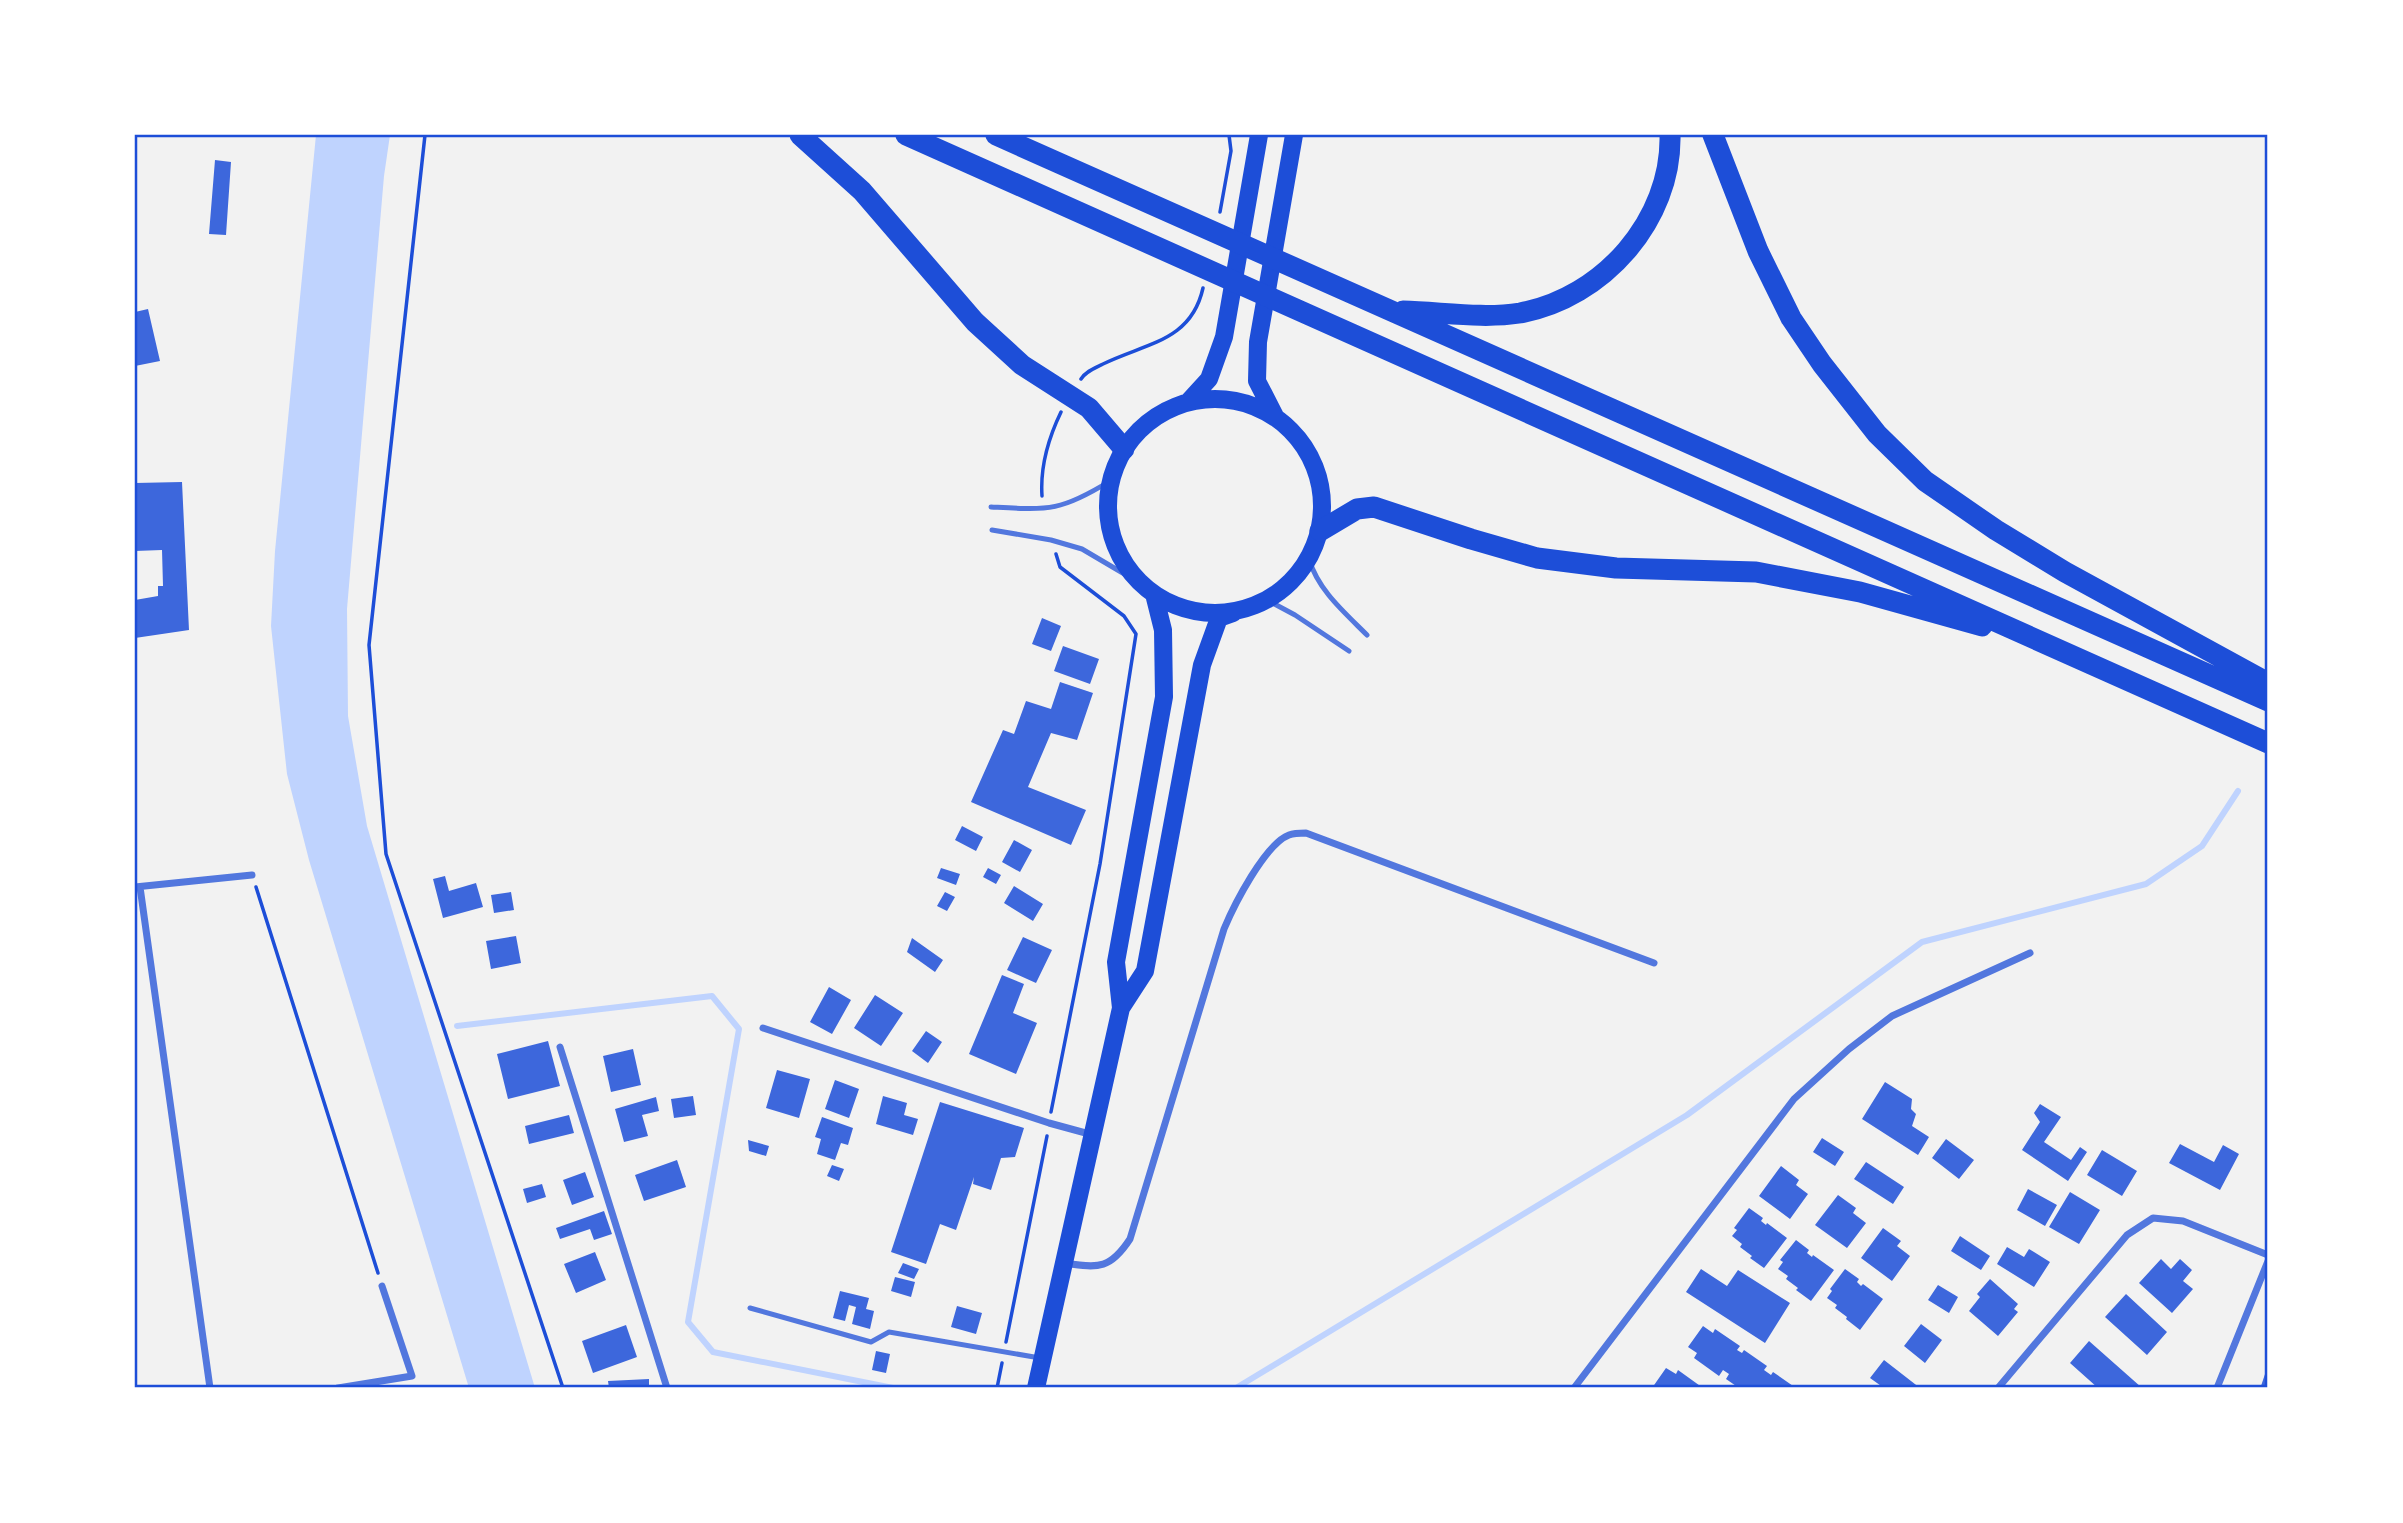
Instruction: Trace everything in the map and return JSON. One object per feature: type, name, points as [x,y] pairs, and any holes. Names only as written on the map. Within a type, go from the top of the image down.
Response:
[{"type":"highway","points":[[800,135],[862,191],[975,322],[1022,365],[1089,408],[1124,449]]},
{"type":"highway","points":[[906,135],[2268,743]]},
{"type":"highway","points":[[996,135],[2268,701]]},
{"type":"highway","points":[[1390,310],[1490,316],[1522,312],[1552,304],[1578,292],[1611,268],[1646,226],[1660,192],[1670,135]]},
{"type":"highway","points":[[1713,135],[1758,251],[1791,318],[1822,364],[1877,434],[1925,481],[1996,530],[2065,572],[2268,683]]},
{"type":"highway","points":[[1320,531],[1357,509],[1374,507],[1537,558],[1616,569],[1756,572],[1860,592],[2055,647]]},
{"type":"main road","points":[[1188,402],[1209,379],[1224,337],[1259,135]]},
{"type":"main road","points":[[1276,418],[1257,381],[1258,342],[1294,135]]},
{"type":"main road","points":[[1121,1008],[1145,971],[1202,665],[1219,618],[1239,611],[1267,600],[1291,582],[1309,559],[1320,531],[1322,499],[1315,468],[1300,440],[1276,418],[1252,406],[1225,399],[1188,402],[1163,412],[1141,428],[1124,449],[1110,481],[1108,517],[1118,552],[1138,582],[1154,594],[1180,608],[1209,614],[1239,611]]},
{"type":"main road","points":[[1036,1388],[1121,1008],[1116,962],[1164,697],[1163,630],[1154,594]]},
{"type":"street","points":[[1065,1263],[1103,1266],[1118,1256],[1129,1239],[1224,929],[1240,892],[1276,844],[1290,835],[1306,833],[1654,963]]},
{"type":"street","points":[[210,1388],[137,887],[252,875]]},
{"type":"street","points":[[1574,1388],[1794,1099],[1849,1049],[1892,1016],[2030,953]]},
{"type":"street","points":[[763,1028],[1049,1123],[1093,1135]]},
{"type":"street","points":[[560,1046],[667,1388]]},
{"type":"street","points":[[1998,1388],[2127,1235],[2153,1217],[2183,1221],[2268,1255]]},
{"type":"street","points":[[2217,1388],[2268,1261]]},
{"type":"street","points":[[338,1388],[412,1376],[382,1286]]},
{"type":"lane","points":[[991,507],[1062,507],[1082,499],[1110,481]]},
{"type":"lane","points":[[992,530],[1051,540],[1082,549],[1138,582]]},
{"type":"lane","points":[[1309,559],[1314,576],[1336,604],[1367,635]]},
{"type":"lane","points":[[1267,600],[1349,651]]},
{"type":"lane","points":[[750,1308],[872,1342],[889,1332],[1043,1358]]},
{"type":"path","points":[[425,135],[369,645],[386,854],[563,1388]]},
{"type":"path","points":[[1044,509],[1041,476],[1050,435],[1070,395],[1085,373],[1110,360],[1154,344],[1188,322],[1201,296]]},
{"type":"path","points":[[997,1388],[1100,864],[1136,634],[1124,615],[1060,567],[1051,540]]},
{"type":"path","points":[[252,875],[382,1286]]},
{"type":"water","points":[[316,135],[390,135],[384,176],[347,609],[348,716],[367,826],[535,1388],[469,1388],[309,860],[287,774],[271,626],[275,551]]},
{"type":"building","points":[[215,160],[231,162],[226,235],[209,234]]},
{"type":"building","points":[[148,309],[160,361],[135,366],[135,312]]},
{"type":"building","points":[[182,482],[189,630],[135,638],[135,600],[158,596],[158,586],[163,586],[162,550],[135,551],[135,483]]},
{"type":"building","points":[[1042,618],[1061,626],[1051,651],[1032,644]]},
{"type":"building","points":[[1063,646],[1099,659],[1090,684],[1054,671]]},
{"type":"building","points":[[1060,682],[1093,693],[1077,740],[1051,733],[1028,787],[1086,810],[1071,845],[971,802],[1003,730],[1014,734],[1026,701],[1051,709]]},
{"type":"building","points":[[962,826],[983,837],[976,851],[955,840]]},
{"type":"building","points":[[1014,840],[1032,850],[1020,872],[1002,862]]},
{"type":"building","points":[[941,868],[960,874],[956,885],[937,878]]},
{"type":"building","points":[[988,868],[1001,875],[996,884],[983,877]]},
{"type":"building","points":[[445,876],[449,891],[476,883],[483,907],[443,918],[433,879]]},
{"type":"building","points":[[1014,886],[1043,904],[1033,921],[1004,903]]},
{"type":"building","points":[[511,892],[514,910],[494,913],[491,895]]},
{"type":"building","points":[[945,892],[955,897],[947,911],[937,906]]},
{"type":"building","points":[[516,936],[521,963],[491,969],[486,941]]},
{"type":"building","points":[[1023,937],[1052,950],[1036,983],[1007,970]]},
{"type":"building","points":[[912,938],[943,960],[935,972],[907,952]]},
{"type":"building","points":[[1002,975],[1024,984],[1013,1013],[1037,1023],[1016,1074],[969,1054]]},
{"type":"building","points":[[829,987],[851,1000],[832,1034],[810,1022]]},
{"type":"building","points":[[875,995],[903,1013],[881,1046],[854,1028]]},
{"type":"building","points":[[926,1031],[942,1042],[928,1063],[912,1051]]},
{"type":"building","points":[[548,1041],[560,1086],[508,1099],[497,1054]]},
{"type":"building","points":[[633,1049],[641,1085],[611,1092],[603,1056]]},
{"type":"building","points":[[777,1070],[810,1079],[799,1118],[766,1108]]},
{"type":"building","points":[[835,1080],[859,1089],[849,1118],[825,1109]]},
{"type":"building","points":[[1885,1082],[1912,1099],[1911,1109],[1916,1114],[1912,1126],[1929,1137],[1918,1155],[1862,1119]]},
{"type":"building","points":[[693,1096],[696,1115],[674,1118],[671,1099]]},
{"type":"building","points":[[883,1096],[907,1103],[904,1115],[918,1119],[913,1135],[876,1124]]},
{"type":"building","points":[[656,1097],[659,1111],[642,1115],[648,1136],[624,1142],[615,1109]]},
{"type":"building","points":[[940,1102],[1024,1128],[1015,1157],[1001,1158],[991,1190],[973,1184],[974,1177],[956,1230],[940,1224],[926,1264],[891,1252]]},
{"type":"building","points":[[2040,1104],[2061,1117],[2044,1142],[2071,1160],[2080,1147],[2087,1152],[2068,1181],[2022,1150],[2040,1122],[2034,1113]]},
{"type":"building","points":[[569,1115],[574,1133],[529,1144],[525,1126]]},
{"type":"building","points":[[822,1117],[853,1128],[848,1145],[841,1143],[835,1160],[817,1154],[821,1139],[815,1137]]},
{"type":"building","points":[[1822,1138],[1844,1152],[1835,1166],[1813,1152]]},
{"type":"building","points":[[1946,1139],[1974,1160],[1959,1179],[1932,1158]]},
{"type":"building","points":[[748,1140],[769,1146],[766,1156],[749,1151]]},
{"type":"building","points":[[2180,1144],[2214,1162],[2223,1145],[2239,1154],[2220,1190],[2169,1163]]},
{"type":"building","points":[[2102,1150],[2137,1171],[2122,1196],[2087,1175]]},
{"type":"building","points":[[677,1160],[686,1187],[644,1201],[635,1175]]},
{"type":"building","points":[[1866,1162],[1904,1187],[1893,1204],[1854,1179]]},
{"type":"building","points":[[832,1165],[844,1169],[839,1181],[827,1176]]},
{"type":"building","points":[[1781,1166],[1799,1180],[1796,1185],[1808,1194],[1790,1219],[1759,1196]]},
{"type":"building","points":[[585,1172],[594,1197],[572,1205],[563,1180]]},
{"type":"building","points":[[542,1184],[546,1197],[527,1203],[523,1189]]},
{"type":"building","points":[[2028,1189],[2057,1205],[2045,1226],[2017,1210]]},
{"type":"building","points":[[2070,1192],[2100,1210],[2079,1244],[2049,1227]]},
{"type":"building","points":[[1838,1195],[1856,1208],[1853,1213],[1866,1223],[1847,1248],[1815,1225]]},
{"type":"building","points":[[1749,1208],[1763,1218],[1761,1221],[1766,1225],[1767,1223],[1787,1238],[1764,1268],[1750,1258],[1752,1256],[1740,1247],[1742,1244],[1732,1236],[1737,1230],[1734,1228]]},
{"type":"building","points":[[604,1211],[612,1234],[594,1240],[590,1229],[560,1239],[556,1228]]},
{"type":"building","points":[[1883,1228],[1901,1241],[1897,1246],[1910,1256],[1892,1281],[1861,1258]]},
{"type":"building","points":[[1960,1236],[1990,1256],[1981,1270],[1951,1251]]},
{"type":"building","points":[[1796,1240],[1809,1250],[1807,1253],[1812,1257],[1813,1255],[1834,1270],[1811,1301],[1796,1290],[1798,1288],[1786,1279],[1788,1276],[1778,1269],[1783,1262],[1780,1260]]},
{"type":"building","points":[[2007,1247],[2024,1257],[2029,1249],[2050,1262],[2034,1287],[1997,1264]]},
{"type":"building","points":[[595,1252],[606,1280],[576,1293],[564,1264]]},
{"type":"building","points":[[2161,1259],[2171,1269],[2180,1259],[2192,1270],[2183,1281],[2193,1289],[2172,1313],[2139,1283]]},
{"type":"building","points":[[903,1263],[919,1269],[914,1279],[898,1273]]},
{"type":"building","points":[[1701,1269],[1727,1286],[1738,1270],[1790,1303],[1765,1343],[1686,1292]]},
{"type":"building","points":[[1845,1269],[1859,1279],[1857,1282],[1861,1286],[1863,1284],[1883,1299],[1860,1330],[1827,1298],[1832,1291],[1830,1289]]},
{"type":"building","points":[[895,1277],[915,1282],[911,1297],[891,1291]]},
{"type":"building","points":[[1990,1279],[2018,1304],[2014,1309],[2018,1312],[1998,1336],[1969,1311],[1980,1297],[1977,1294]]},
{"type":"building","points":[[1938,1285],[1958,1297],[1949,1313],[1928,1300]]},
{"type":"building","points":[[840,1291],[869,1298],[866,1309],[874,1311],[870,1329],[852,1324],[856,1307],[849,1305],[845,1321],[833,1318]]},
{"type":"building","points":[[2126,1294],[2167,1332],[2147,1355],[2105,1317]]},
{"type":"building","points":[[957,1306],[982,1313],[976,1334],[951,1327]]},
{"type":"building","points":[[1921,1324],[1942,1340],[1925,1363],[1904,1346]]},
{"type":"building","points":[[626,1325],[637,1357],[593,1373],[582,1341]]},
{"type":"building","points":[[1703,1326],[1713,1333],[1715,1329],[1740,1346],[1737,1350],[1742,1353],[1744,1350],[1767,1366],[1764,1370],[1771,1375],[1773,1372],[1796,1388],[1739,1388],[1726,1379],[1729,1374],[1723,1370],[1719,1376],[1694,1358],[1697,1353],[1688,1347]]},
{"type":"building","points":[[2089,1341],[2141,1387],[2098,1388],[2070,1363]]},
{"type":"building","points":[[876,1351],[890,1354],[886,1373],[872,1370]]},
{"type":"building","points":[[1884,1360],[1920,1388],[1884,1388],[1870,1378]]},
{"type":"building","points":[[2268,1365],[2268,1388],[2261,1386]]},
{"type":"building","points":[[1666,1368],[1676,1374],[1678,1370],[1703,1388],[1652,1388]]},
{"type":"building","points":[[649,1379],[649,1388],[609,1388],[608,1381]]},
{"type":"waterway","points":[[1236,1388],[1687,1115],[1922,942],[2146,884],[2202,846],[2238,791]]},
{"type":"waterway","points":[[457,1026],[712,996],[739,1029],[688,1322],[713,1352],[893,1388]]}]
